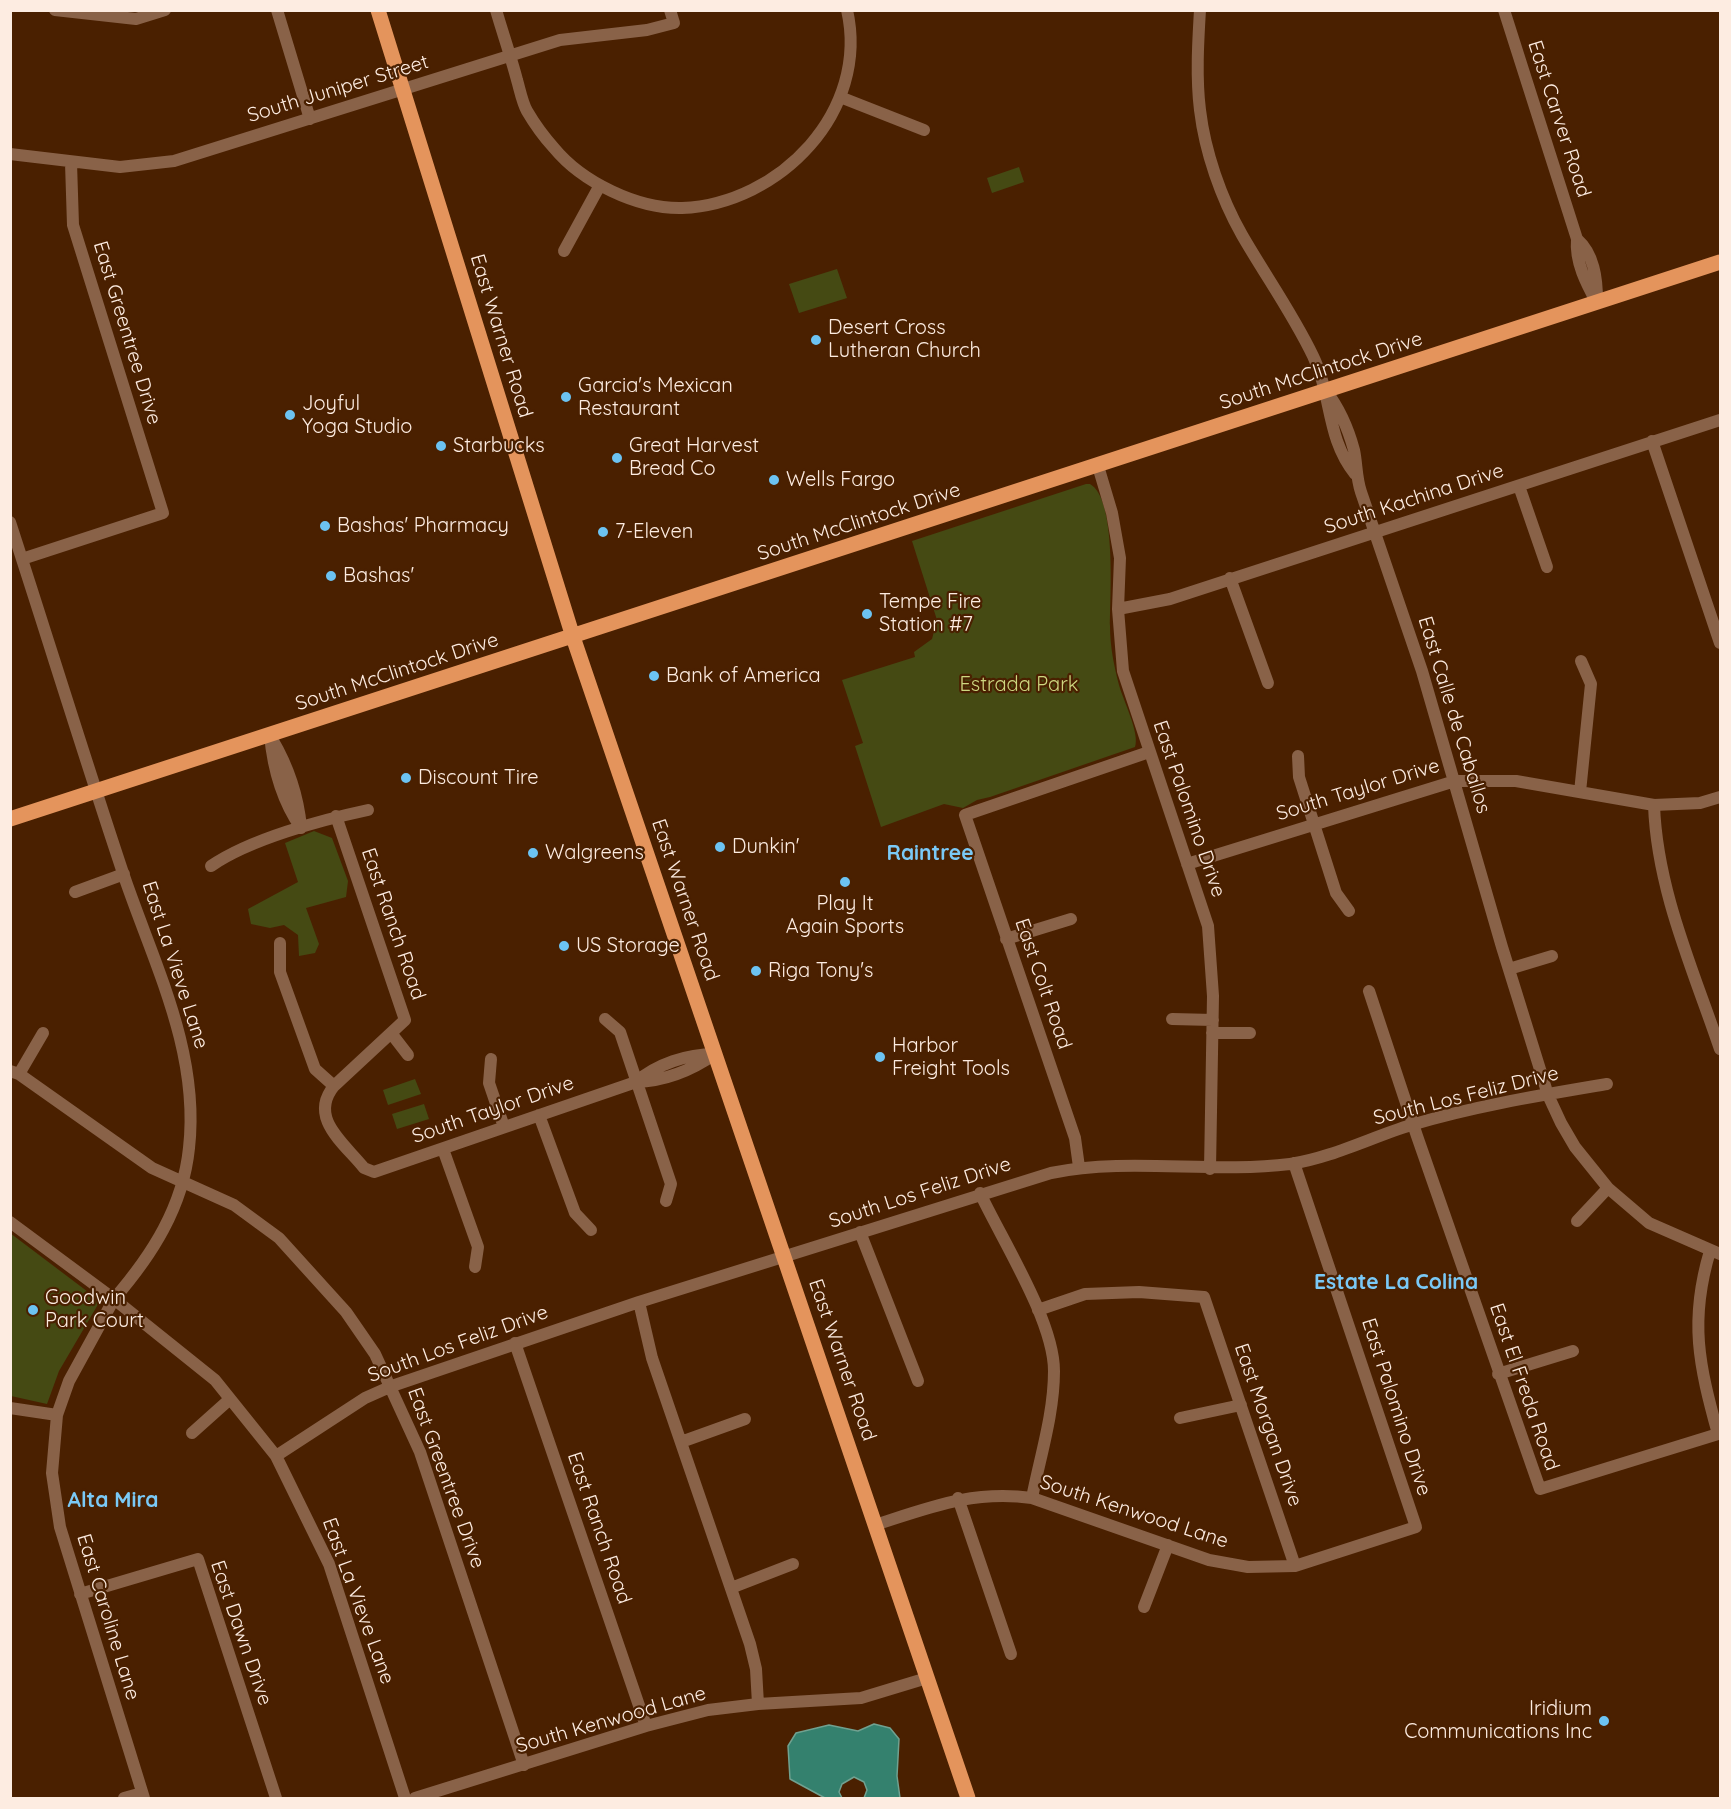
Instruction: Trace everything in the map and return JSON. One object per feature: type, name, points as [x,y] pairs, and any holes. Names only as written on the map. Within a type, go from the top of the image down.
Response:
[{"type":"main road","name":"East Warner Road","points":[[378,10],[573,637],[968,1798]]},
{"type":"main road","name":"South McClintock Drive","points":[[10,819],[1720,262]]},
{"type":"street","points":[[55,10],[136,19],[165,10]]},
{"type":"street","points":[[278,10],[310,119]]},
{"type":"street","points":[[496,10],[526,109],[555,149],[599,187],[639,201],[681,208],[726,199],[762,185],[791,166],[819,135],[840,98],[849,61],[850,26],[847,10]]},
{"type":"street","points":[[1200,10],[1200,110],[1213,170],[1240,233],[1314,358],[1326,391]]},
{"type":"street","name":"East Carver Road","points":[[1504,10],[1577,239],[1587,248],[1596,279],[1597,303]]},
{"type":"street","name":"South Juniper Street","points":[[10,154],[120,167],[158,164],[310,119],[560,40],[647,30],[672,17]]},
{"type":"street","points":[[840,98],[924,130]]},
{"type":"street","name":"East Greentree Drive","points":[[22,559],[163,513],[73,225],[71,163]]},
{"type":"street","points":[[564,251],[599,187]]},
{"type":"street","name":"East Calle de Caballos","points":[[1326,391],[1340,410],[1355,453],[1355,474],[1422,671],[1548,1095],[1575,1147],[1608,1188],[1649,1223],[1715,1252],[1701,1283],[1697,1325],[1702,1374],[1718,1434],[1540,1490]]},
{"type":"street","name":"South Kachina Drive","points":[[1119,609],[1170,599],[1720,420]]},
{"type":"street","points":[[1652,441],[1720,643]]},
{"type":"street","name":"East Palomino Drive","points":[[1098,466],[1112,513],[1120,558],[1119,609],[1123,671],[1208,926],[1212,957],[1213,1026],[1210,1169]]},
{"type":"street","points":[[1520,486],[1547,567]]},
{"type":"street","name":"East La Vieve Lane","points":[[10,522],[123,874],[180,1035],[189,1071],[191,1118],[183,1182],[174,1212],[136,1273],[114,1299],[216,1380],[276,1456],[329,1564],[405,1798]]},
{"type":"street","points":[[1230,578],[1268,683]]},
{"type":"street","points":[[1580,792],[1591,684],[1581,661]]},
{"type":"street","points":[[270,735],[281,755],[299,806],[301,828]]},
{"type":"street","name":"East Colt Road","points":[[1079,1167],[1075,1138],[965,814],[1149,752]]},
{"type":"street","points":[[1298,756],[1299,777],[1336,893],[1349,911]]},
{"type":"street","name":"South Taylor Drive","points":[[1187,864],[1455,781],[1516,781],[1654,805],[1700,803],[1720,797]]},
{"type":"street","points":[[1654,805],[1656,843],[1665,887],[1720,1049]]},
{"type":"street","points":[[211,866],[227,854],[336,816],[368,810]]},
{"type":"street","name":"East Ranch Road","points":[[334,1086],[405,1020],[336,816]]},
{"type":"street","points":[[75,892],[123,874]]},
{"type":"street","points":[[1006,939],[1071,919]]},
{"type":"street","points":[[280,943],[280,972],[315,1069],[334,1086]]},
{"type":"street","points":[[1509,969],[1552,956]]},
{"type":"street","name":"East El Freda Road","points":[[1369,991],[1498,1374],[1540,1490]]},
{"type":"street","points":[[605,1019],[620,1032],[671,1184],[666,1201]]},
{"type":"street","points":[[1172,1019],[1250,1033]]},
{"type":"street","points":[[43,1033],[15,1073],[152,1168],[183,1182]]},
{"type":"street","points":[[391,1033],[408,1055]]},
{"type":"street","name":"South Taylor Drive","points":[[334,1086],[323,1104],[324,1119],[364,1168],[374,1172],[636,1082],[654,1081],[698,1066],[715,1054]]},
{"type":"street","points":[[491,1059],[489,1083],[504,1127]]},
{"type":"street","name":"South Los Feliz Drive","points":[[276,1456],[365,1398],[392,1386],[639,1302],[980,1193],[1079,1167],[1137,1165],[1247,1169],[1294,1163],[1413,1125],[1607,1084]]},
{"type":"street","points":[[539,1115],[575,1214],[591,1230]]},
{"type":"street","points":[[443,1149],[478,1247],[475,1268]]},
{"type":"street","name":"East Palomino Drive","points":[[1294,1163],[1416,1527]]},
{"type":"street","name":"East Greentree Drive","points":[[183,1182],[234,1205],[279,1238],[346,1312],[375,1354],[392,1386],[420,1452],[524,1765]]},
{"type":"street","points":[[1577,1221],[1608,1188]]},
{"type":"street","points":[[980,1193],[1038,1310],[1050,1340],[1054,1370],[1051,1406],[1032,1498]]},
{"type":"street","points":[[10,1222],[114,1299]]},
{"type":"street","points":[[860,1232],[918,1382]]},
{"type":"street","name":"East Morgan Drive","points":[[1038,1310],[1085,1294],[1139,1292],[1204,1297],[1295,1566]]},
{"type":"street","name":"East Caroline Lane","points":[[114,1299],[69,1381],[57,1415],[52,1473],[60,1527],[143,1796]]},
{"type":"street","points":[[639,1302],[652,1358],[731,1588],[756,1669],[758,1704]]},
{"type":"street","name":"East Ranch Road","points":[[515,1343],[646,1726]]},
{"type":"street","points":[[1498,1374],[1574,1351]]},
{"type":"street","points":[[192,1433],[230,1399]]},
{"type":"street","points":[[1180,1418],[1241,1405]]},
{"type":"street","points":[[10,1408],[57,1415]]},
{"type":"street","points":[[681,1442],[745,1419]]},
{"type":"street","name":"South Kenwood Lane","points":[[875,1525],[958,1498],[1008,1495],[1032,1498],[1209,1560],[1248,1567],[1295,1566],[1416,1527]]},
{"type":"street","points":[[958,1498],[1011,1654]]},
{"type":"street","points":[[1144,1607],[1168,1545]]},
{"type":"street","name":"East Dawn Drive","points":[[80,1594],[198,1559],[276,1798]]},
{"type":"street","points":[[731,1588],[793,1564]]},
{"type":"street","name":"South Kenwood Lane","points":[[415,1798],[646,1726],[708,1710],[758,1704],[861,1698],[927,1678]]},
{"type":"street","points":[[124,1798],[143,1796]]},
{"type":"green space","points":[[1019,167],[1024,182],[992,193],[987,178]]},
{"type":"green space","points":[[837,269],[847,298],[799,313],[789,284]]},
{"type":"green space","name":"Estrada Park","points":[[1090,484],[1099,493],[1105,508],[1110,550],[1112,648],[1119,685],[1133,725],[1135,747],[977,800],[963,808],[944,804],[881,827],[855,746],[863,743],[842,680],[915,657],[914,652],[932,639],[937,620],[912,541]]},
{"type":"green space","points":[[314,831],[332,838],[348,881],[346,897],[306,908],[319,944],[315,953],[299,956],[298,935],[284,925],[270,928],[251,924],[248,909],[298,882],[285,843]]},
{"type":"green space","points":[[415,1079],[421,1094],[388,1105],[383,1090]]},
{"type":"green space","points":[[424,1104],[429,1119],[397,1129],[392,1114]]},
{"type":"green space","points":[[10,1233],[100,1301],[59,1371],[47,1404],[11,1396]]},
{"type":"water","points":[[874,1724],[890,1728],[899,1739],[897,1776],[900,1798],[864,1798],[867,1790],[864,1782],[854,1777],[842,1784],[839,1792],[842,1798],[825,1798],[790,1779],[788,1746],[796,1733],[829,1725],[858,1731]]},
{"type":"place","name":"Desert Cross Lutheran Church","points":[[816,340]]},
{"type":"place","name":"Garcia's Mexican Restaurant","points":[[566,397]]},
{"type":"place","name":"Joyful Yoga Studio","points":[[290,415]]},
{"type":"place","name":"Starbucks","points":[[441,446]]},
{"type":"place","name":"Great Harvest Bread Co","points":[[617,458]]},
{"type":"place","name":"Wells Fargo","points":[[774,480]]},
{"type":"place","name":"Bashas' Pharmacy","points":[[325,526]]},
{"type":"place","name":"7-Eleven","points":[[603,532]]},
{"type":"place","name":"Bashas'","points":[[331,576]]},
{"type":"place","name":"Tempe Fire Station #7","points":[[867,614]]},
{"type":"place","name":"Bank of America","points":[[654,676]]},
{"type":"place","name":"Discount Tire","points":[[406,778]]},
{"type":"place","name":"Dunkin'","points":[[720,847]]},
{"type":"place","name":"Walgreens","points":[[533,853]]},
{"type":"place","name":"Play It Again Sports","points":[[845,882]]},
{"type":"place","name":"US Storage","points":[[564,946]]},
{"type":"place","name":"Riga Tony's","points":[[756,971]]},
{"type":"place","name":"Harbor Freight Tools","points":[[880,1057]]},
{"type":"place","name":"Goodwin Park Court","points":[[33,1310]]},
{"type":"place","name":"Iridium Communications Inc","points":[[1604,1721]]},
{"type":"district","name":"Raintree","points":[[930,854]]},
{"type":"district","name":"Estate La Colina","points":[[1396,1283]]},
{"type":"district","name":"Alta Mira","points":[[113,1501]]}]
